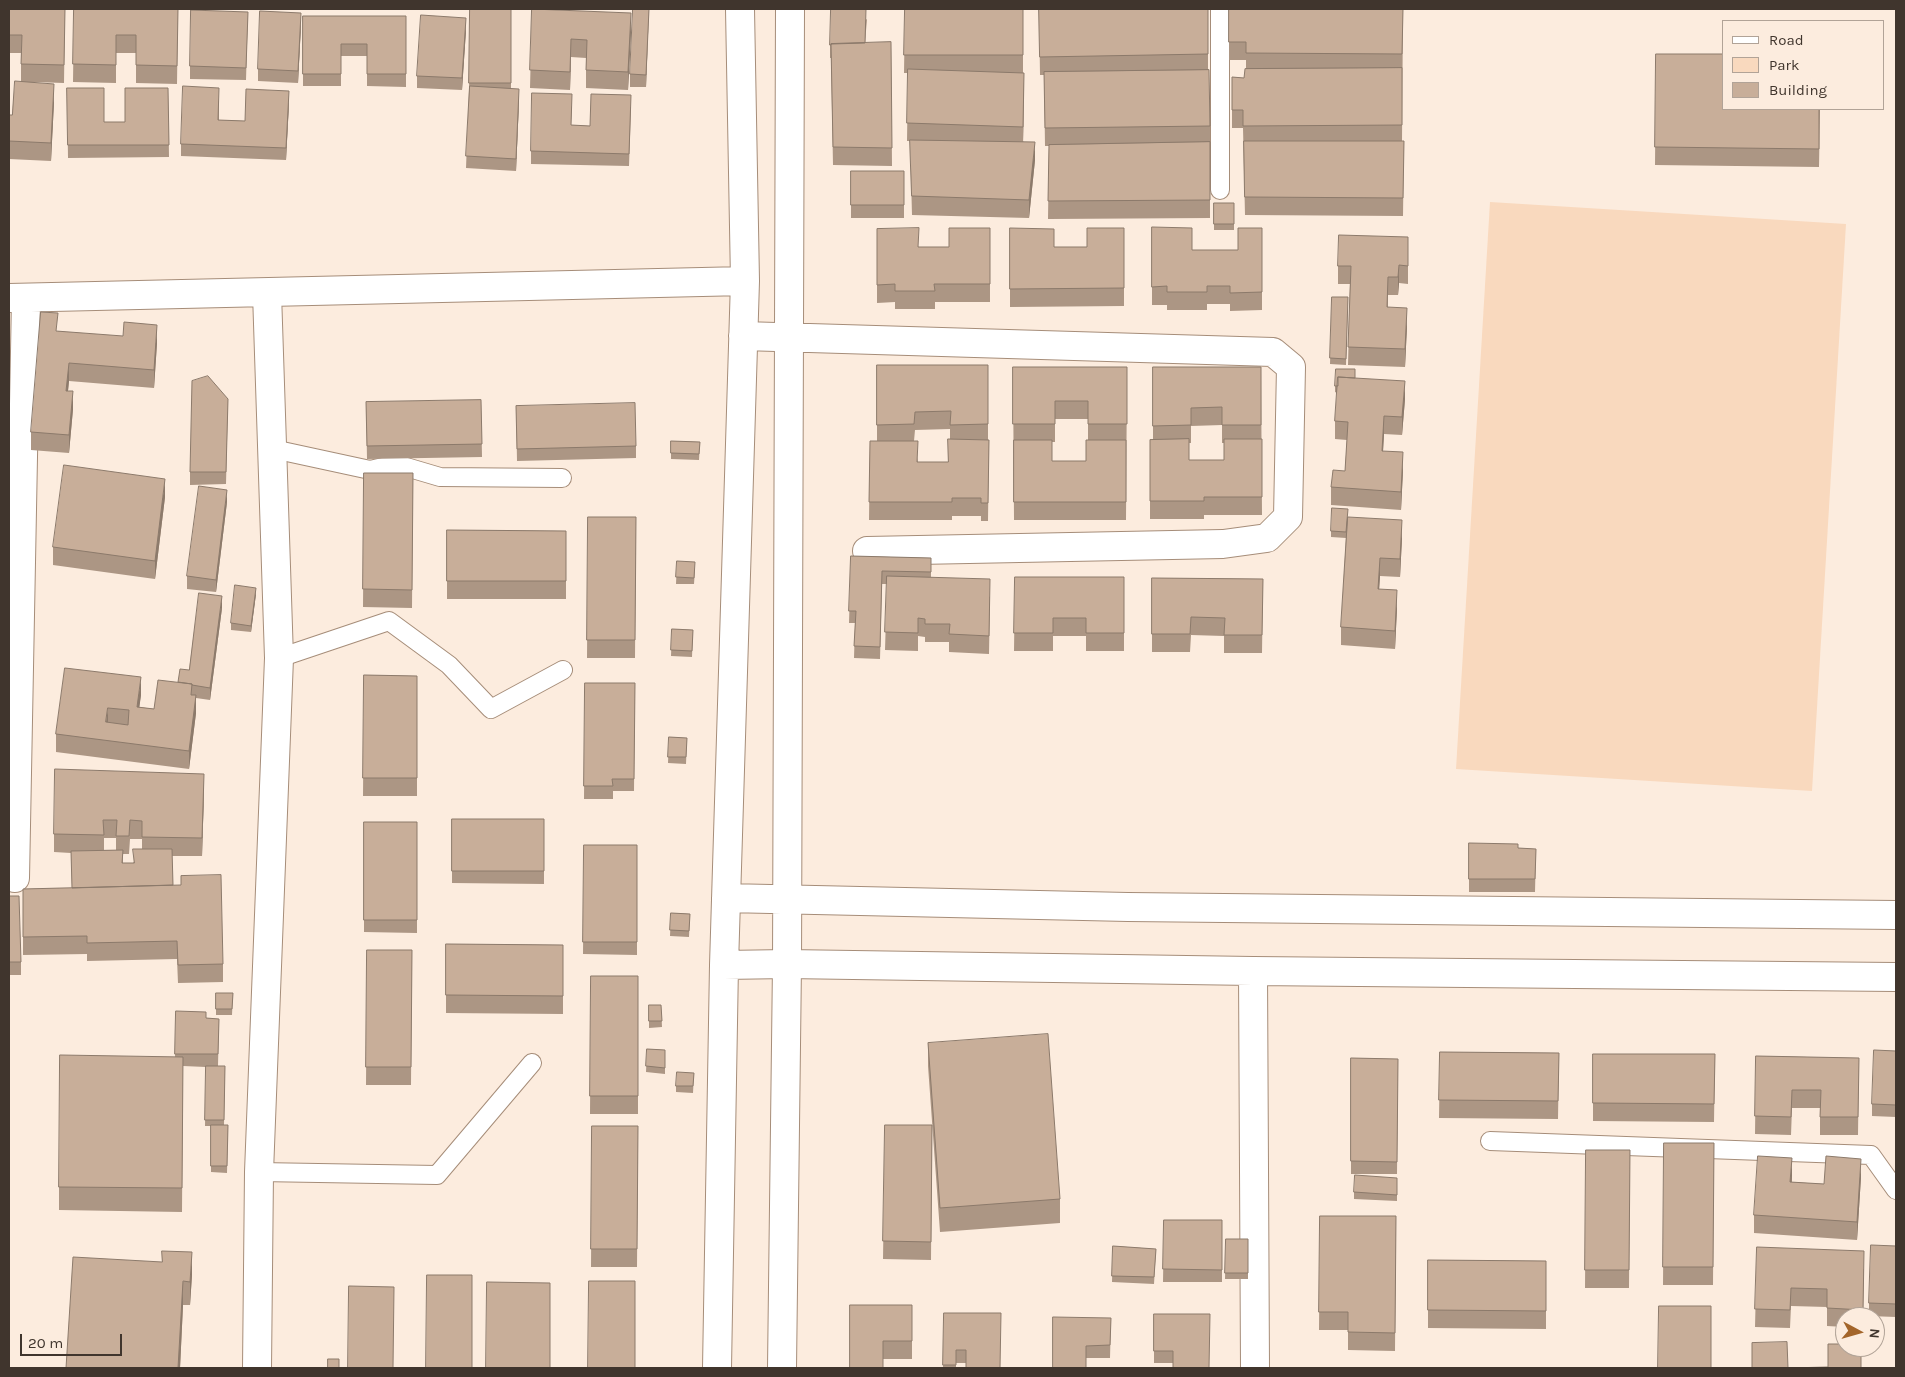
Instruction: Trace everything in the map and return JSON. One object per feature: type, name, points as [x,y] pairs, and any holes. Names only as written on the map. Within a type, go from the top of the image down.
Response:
[{"type":"street","points":[[717,1368],[724,965],[745,281],[740,9]]},
{"type":"street","points":[[782,1368],[788,901],[790,9]]},
{"type":"street","points":[[16,878],[17,298],[745,281]]},
{"type":"street","points":[[257,1368],[259,1172],[278,658],[267,293]]},
{"type":"street","points":[[743,336],[1273,352],[1291,367],[1288,517],[1267,538],[1224,544],[866,551]]},
{"type":"street","points":[[726,898],[788,901],[1896,915]]},
{"type":"street","points":[[724,965],[787,964],[1253,972],[1896,977]]},
{"type":"street","points":[[1253,972],[1255,1368]]},
{"type":"lane","points":[[1220,9],[1220,190]]},
{"type":"lane","points":[[273,450],[370,470],[396,464],[440,477],[562,478]]},
{"type":"lane","points":[[278,658],[389,621],[449,665],[492,709],[563,670]]},
{"type":"lane","points":[[259,1172],[437,1175],[532,1063]]},
{"type":"lane","points":[[1490,1140],[1870,1156],[1896,1190]]},
{"type":"green space","points":[[1490,202],[1846,224],[1812,791],[1456,769]]},
{"type":"building","points":[[9,9],[65,9],[64,65],[21,64],[22,35],[9,35]]},
{"type":"building","points":[[74,9],[178,9],[177,66],[136,65],[136,35],[116,35],[116,65],[73,64]]},
{"type":"building","points":[[470,9],[511,9],[511,83],[469,83]]},
{"type":"building","points":[[532,9],[631,13],[628,72],[586,70],[587,40],[571,39],[570,72],[530,70]]},
{"type":"building","points":[[633,9],[649,9],[646,75],[630,74]]},
{"type":"building","points":[[831,9],[866,9],[865,43],[830,45]]},
{"type":"building","points":[[905,9],[1023,9],[1023,55],[904,55]]},
{"type":"building","points":[[1039,9],[1208,9],[1208,54],[1040,57]]},
{"type":"building","points":[[1229,9],[1403,9],[1402,54],[1246,53],[1246,42],[1229,42]]},
{"type":"building","points":[[191,10],[248,12],[246,68],[190,66]]},
{"type":"building","points":[[260,11],[301,13],[298,71],[258,69]]},
{"type":"building","points":[[421,15],[466,18],[462,78],[417,76]]},
{"type":"building","points":[[303,16],[406,16],[406,74],[367,74],[367,44],[341,44],[341,74],[303,74]]},
{"type":"building","points":[[891,42],[892,148],[833,147],[831,44]]},
{"type":"building","points":[[1656,54],[1722,54],[1722,110],[1819,110],[1819,149],[1655,147]]},
{"type":"building","points":[[1402,68],[1402,125],[1243,126],[1243,110],[1232,110],[1232,77],[1244,78],[1245,69]]},
{"type":"building","points":[[908,69],[1024,73],[1023,127],[907,123]]},
{"type":"building","points":[[1209,70],[1210,126],[1045,128],[1044,72]]},
{"type":"building","points":[[15,81],[54,84],[51,143],[9,141],[9,115],[12,115]]},
{"type":"building","points":[[183,86],[219,88],[218,120],[245,121],[246,89],[289,91],[286,148],[181,144]]},
{"type":"building","points":[[470,86],[519,89],[516,159],[466,156]]},
{"type":"building","points":[[67,88],[104,88],[104,122],[125,122],[125,88],[168,88],[169,145],[68,145]]},
{"type":"building","points":[[532,93],[572,94],[571,125],[590,126],[591,94],[631,95],[629,154],[531,151]]},
{"type":"building","points":[[910,140],[1035,142],[1029,200],[912,196]]},
{"type":"building","points":[[1244,141],[1404,141],[1403,198],[1245,197]]},
{"type":"building","points":[[1210,142],[1210,200],[1048,201],[1049,145]]},
{"type":"building","points":[[851,171],[904,171],[904,205],[851,205]]},
{"type":"building","points":[[1214,203],[1234,203],[1234,224],[1214,224]]},
{"type":"building","points":[[1152,227],[1192,228],[1192,250],[1238,250],[1238,228],[1262,228],[1262,292],[1230,293],[1230,286],[1207,286],[1207,292],[1167,292],[1167,286],[1152,287]]},
{"type":"building","points":[[919,228],[918,247],[949,247],[949,228],[990,228],[990,284],[934,284],[935,291],[895,291],[895,284],[877,285],[877,229]]},
{"type":"building","points":[[1010,228],[1054,229],[1054,247],[1087,247],[1087,228],[1124,228],[1124,288],[1010,289]]},
{"type":"building","points":[[1339,235],[1408,237],[1408,266],[1399,265],[1398,277],[1388,277],[1387,307],[1407,308],[1405,349],[1348,347],[1351,266],[1338,266]]},
{"type":"building","points":[[1332,297],[1348,297],[1346,359],[1330,358]]},
{"type":"building","points":[[41,312],[58,313],[56,331],[123,336],[124,322],[157,325],[154,370],[69,363],[66,391],[73,391],[69,435],[31,432]]},
{"type":"building","points":[[877,365],[988,365],[988,424],[950,425],[951,411],[915,412],[914,424],[877,425]]},
{"type":"building","points":[[1013,367],[1127,367],[1127,424],[1088,424],[1088,401],[1055,401],[1055,424],[1013,424]]},
{"type":"building","points":[[1153,367],[1261,367],[1261,425],[1222,425],[1222,407],[1191,408],[1191,425],[1153,426]]},
{"type":"building","points":[[1336,369],[1355,369],[1355,378],[1338,377],[1338,386],[1335,386]]},
{"type":"building","points":[[208,376],[228,399],[226,472],[190,472],[192,381]]},
{"type":"building","points":[[1338,377],[1405,381],[1402,417],[1384,416],[1382,451],[1403,452],[1401,492],[1331,487],[1333,470],[1345,471],[1348,422],[1335,421]]},
{"type":"building","points":[[481,400],[482,444],[367,446],[366,402]]},
{"type":"building","points":[[635,403],[636,446],[517,449],[516,406]]},
{"type":"building","points":[[948,439],[989,440],[988,503],[981,503],[981,498],[952,498],[952,502],[869,502],[870,441],[918,441],[917,462],[948,462]]},
{"type":"building","points":[[1189,439],[1189,460],[1224,460],[1224,439],[1262,439],[1262,497],[1204,497],[1204,501],[1150,501],[1150,440]]},
{"type":"building","points":[[1014,440],[1052,440],[1052,461],[1086,461],[1086,440],[1126,440],[1126,502],[1014,502]]},
{"type":"building","points":[[671,441],[700,442],[699,454],[671,453]]},
{"type":"building","points":[[64,465],[165,479],[155,561],[53,547]]},
{"type":"building","points":[[364,473],[413,473],[412,590],[363,589]]},
{"type":"building","points":[[199,486],[227,490],[216,580],[187,576]]},
{"type":"building","points":[[1332,508],[1348,509],[1346,532],[1331,531]]},
{"type":"building","points":[[588,517],[636,517],[635,640],[587,640]]},
{"type":"building","points":[[1348,517],[1402,520],[1400,559],[1380,558],[1378,589],[1397,590],[1395,631],[1341,627]]},
{"type":"building","points":[[447,530],[566,531],[566,581],[447,581]]},
{"type":"building","points":[[851,556],[931,558],[931,572],[882,571],[880,647],[854,646],[856,611],[849,611]]},
{"type":"building","points":[[677,561],[695,562],[694,578],[676,577]]},
{"type":"building","points":[[887,576],[990,579],[989,636],[949,634],[950,624],[925,624],[925,619],[918,618],[918,633],[885,632]]},
{"type":"building","points":[[1015,577],[1124,577],[1124,633],[1086,633],[1086,618],[1053,618],[1053,633],[1014,633]]},
{"type":"building","points":[[1152,578],[1263,579],[1262,635],[1224,635],[1225,618],[1191,617],[1190,634],[1152,634]]},
{"type":"building","points":[[235,585],[256,588],[251,626],[231,623]]},
{"type":"building","points":[[199,593],[222,596],[210,688],[178,682],[180,669],[189,670]]},
{"type":"building","points":[[672,629],[693,630],[692,651],[671,650]]},
{"type":"building","points":[[65,668],[141,677],[137,707],[154,709],[158,680],[192,684],[191,695],[196,695],[189,751],[56,734]],"holes":[[[108,708],[129,710],[128,725],[106,722]]]},
{"type":"building","points":[[364,675],[417,676],[417,778],[363,778]]},
{"type":"building","points":[[585,683],[635,683],[634,779],[612,779],[613,786],[584,786]]},
{"type":"building","points":[[669,737],[687,738],[686,757],[668,757]]},
{"type":"building","points":[[55,769],[204,774],[202,838],[142,837],[142,821],[130,820],[129,836],[116,836],[117,820],[103,820],[104,835],[54,834]]},
{"type":"building","points":[[452,819],[544,819],[544,871],[452,871]]},
{"type":"building","points":[[364,822],[417,822],[417,920],[364,920]]},
{"type":"building","points":[[1469,843],[1518,844],[1518,848],[1536,849],[1535,879],[1469,879]]},
{"type":"building","points":[[584,845],[637,845],[637,942],[583,942]]},
{"type":"building","points":[[133,849],[172,849],[173,885],[72,888],[71,851],[123,850],[122,863],[134,863]]},
{"type":"building","points":[[221,875],[223,964],[178,965],[177,941],[87,943],[87,936],[23,937],[23,889],[181,885],[181,876]]},
{"type":"building","points":[[9,896],[19,896],[21,962],[9,962]]},
{"type":"building","points":[[671,913],[690,914],[689,931],[670,930]]},
{"type":"building","points":[[446,944],[563,945],[563,996],[446,995]]},
{"type":"building","points":[[367,950],[412,950],[411,1067],[366,1067]]},
{"type":"building","points":[[591,976],[638,976],[638,1096],[590,1096]]},
{"type":"building","points":[[216,993],[233,993],[232,1009],[216,1009]]},
{"type":"building","points":[[649,1005],[661,1005],[662,1021],[649,1021]]},
{"type":"building","points":[[176,1011],[206,1012],[206,1018],[219,1019],[218,1054],[175,1054]]},
{"type":"building","points":[[1048,1034],[1060,1199],[940,1208],[928,1043]]},
{"type":"building","points":[[647,1049],[665,1050],[665,1068],[646,1066]]},
{"type":"building","points":[[1874,1050],[1896,1051],[1896,1105],[1872,1104]]},
{"type":"building","points":[[1440,1052],[1559,1053],[1558,1101],[1439,1100]]},
{"type":"building","points":[[1593,1054],[1715,1054],[1714,1104],[1593,1103]]},
{"type":"building","points":[[60,1055],[183,1057],[182,1188],[59,1187]]},
{"type":"building","points":[[1756,1056],[1859,1058],[1858,1117],[1820,1117],[1821,1090],[1792,1090],[1791,1117],[1755,1116]]},
{"type":"building","points":[[1351,1058],[1398,1059],[1397,1162],[1351,1161]]},
{"type":"building","points":[[206,1066],[225,1066],[224,1120],[205,1120]]},
{"type":"building","points":[[677,1072],[694,1073],[693,1086],[676,1086]]},
{"type":"building","points":[[211,1125],[228,1125],[227,1166],[211,1166]]},
{"type":"building","points":[[885,1125],[932,1125],[931,1242],[883,1241]]},
{"type":"building","points":[[592,1126],[638,1126],[637,1249],[591,1249]]},
{"type":"building","points":[[1664,1143],[1714,1143],[1713,1267],[1663,1267]]},
{"type":"building","points":[[1586,1150],[1630,1150],[1629,1270],[1585,1270]]},
{"type":"building","points":[[1758,1156],[1792,1158],[1790,1182],[1824,1184],[1826,1156],[1861,1159],[1857,1222],[1754,1215]]},
{"type":"building","points":[[1355,1175],[1397,1178],[1397,1195],[1354,1192]]},
{"type":"building","points":[[1320,1216],[1396,1216],[1395,1333],[1348,1332],[1348,1312],[1319,1312]]},
{"type":"building","points":[[1164,1220],[1222,1220],[1222,1270],[1163,1269]]},
{"type":"building","points":[[1226,1239],[1248,1239],[1248,1273],[1225,1273]]},
{"type":"building","points":[[1871,1245],[1896,1246],[1896,1304],[1869,1303]]},
{"type":"building","points":[[1113,1246],[1156,1249],[1154,1277],[1112,1276]]},
{"type":"building","points":[[1757,1247],[1864,1251],[1863,1307],[1827,1308],[1827,1289],[1791,1288],[1790,1310],[1755,1309]]},
{"type":"building","points":[[162,1251],[192,1252],[190,1282],[183,1281],[178,1368],[66,1368],[73,1257],[162,1262]]},
{"type":"building","points":[[1428,1260],[1546,1261],[1546,1311],[1428,1310]]},
{"type":"building","points":[[427,1275],[472,1275],[472,1368],[426,1368]]},
{"type":"building","points":[[589,1281],[635,1281],[635,1368],[588,1368]]},
{"type":"building","points":[[487,1282],[550,1283],[550,1368],[486,1368]]},
{"type":"building","points":[[349,1286],[394,1287],[393,1368],[348,1368]]},
{"type":"building","points":[[850,1305],[912,1305],[912,1341],[883,1341],[883,1368],[850,1368]]},
{"type":"building","points":[[1659,1306],[1711,1306],[1711,1368],[1658,1368]]},
{"type":"building","points":[[944,1313],[1001,1313],[1000,1368],[966,1368],[966,1350],[956,1350],[956,1365],[943,1365]]},
{"type":"building","points":[[1154,1314],[1210,1314],[1209,1368],[1173,1368],[1173,1351],[1154,1351]]},
{"type":"building","points":[[1053,1317],[1111,1318],[1110,1345],[1086,1346],[1086,1368],[1053,1368]]},
{"type":"building","points":[[1787,1342],[1788,1368],[1752,1368],[1752,1343]]},
{"type":"building","points":[[1828,1344],[1835,1344],[1835,1357],[1861,1357],[1861,1368],[1788,1368],[1828,1367]]},
{"type":"building","points":[[328,1359],[339,1359],[339,1368],[328,1368]]}]
